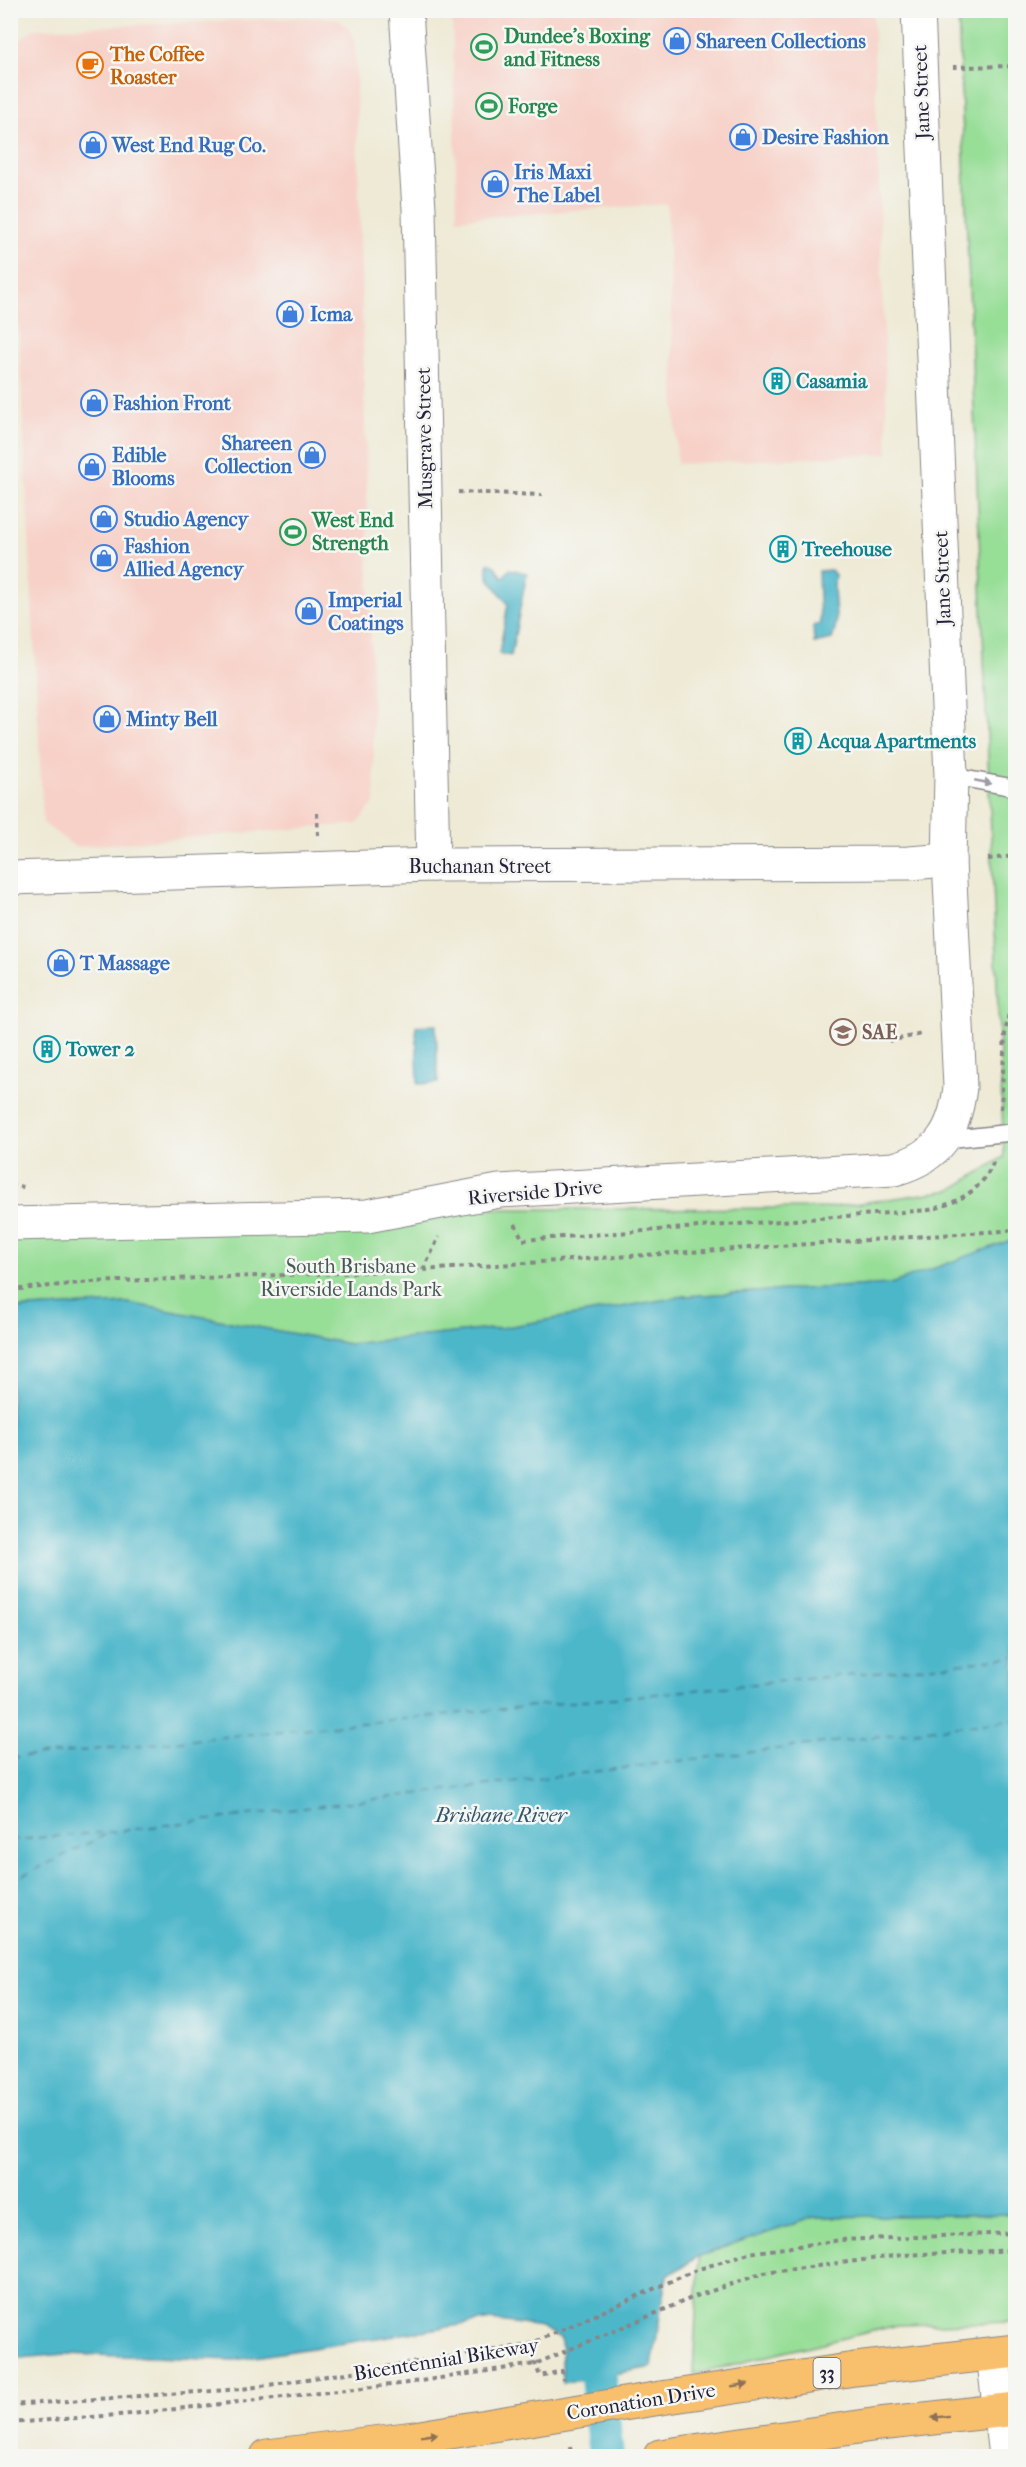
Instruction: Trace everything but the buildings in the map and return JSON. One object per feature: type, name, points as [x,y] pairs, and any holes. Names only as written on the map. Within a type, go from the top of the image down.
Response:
[{"type":"highway","name":"Coronation Drive","points":[[267,2457],[414,2438],[855,2369],[1004,2352]]},
{"type":"highway","points":[[660,2457],[879,2424],[1007,2410]]},
{"type":"street","name":"Musgrave Street","points":[[406,10],[419,209],[433,866]]},
{"type":"street","name":"Jane Street","points":[[918,10],[951,776],[949,860],[960,1087],[957,1114],[942,1140]]},
{"type":"street","name":"Buchanan Street","points":[[10,878],[433,866],[897,863],[949,860]]},
{"type":"street","name":"Riverside Drive","points":[[10,1224],[367,1216],[498,1191],[894,1169],[912,1165],[942,1140]]},
{"type":"street","points":[[1004,2352],[1007,2410],[1005,2457]]},
{"type":"lane","points":[[951,776],[1016,788]]},
{"type":"lane","points":[[942,1140],[1016,1132]]},
{"type":"path","points":[[950,67],[1016,66]]},
{"type":"path","points":[[457,492],[542,495]]},
{"type":"path","points":[[317,813],[318,839]]},
{"type":"path","points":[[988,859],[1016,856]]},
{"type":"path","points":[[889,1041],[922,1034]]},
{"type":"path","points":[[10,1290],[91,1282],[423,1270],[1016,1230]]},
{"type":"path","points":[[10,2405],[242,2389],[528,2344],[696,2270],[749,2253],[841,2240],[1016,2233]]},
{"type":"path","name":"Bicentennial Bikeway","points":[[10,2423],[131,2414],[400,2384],[535,2364],[694,2297],[764,2273],[902,2255],[1016,2250]]},
{"type":"path","points":[[528,2344],[540,2376],[562,2371]]},
{"type":"shaded area","points":[[452,11],[873,11],[888,454],[677,464],[667,204],[457,219]]},
{"type":"shaded area","points":[[323,17],[337,19],[351,31],[355,43],[375,802],[357,824],[75,847],[43,823],[11,178],[11,52],[13,45],[34,29]]},
{"type":"green space","name":"South Brisbane Riverside Lands Park","points":[[958,11],[1015,11],[1015,1240],[891,1284],[685,1296],[501,1328],[349,1344],[128,1303],[11,1309],[11,1211],[826,1208],[951,1190],[1004,1157]]},
{"type":"green space","points":[[1015,2214],[1015,2322],[898,2325],[693,2374],[699,2256],[815,2217]]},
{"type":"water","points":[[488,563],[496,566],[503,578],[510,569],[527,573],[511,656],[499,654],[508,604],[488,577]]},
{"type":"water","points":[[831,570],[835,575],[835,632],[832,639],[814,643],[813,626],[820,624],[818,571]]},
{"type":"water","points":[[436,1025],[438,1083],[418,1084],[416,1026]]},
{"type":"water","name":"Brisbane River","points":[[1015,1240],[1015,2214],[815,2217],[699,2256],[669,2275],[665,2283],[652,2367],[563,2383],[561,2338],[541,2327],[492,2320],[235,2360],[65,2354],[11,2359],[11,1309],[128,1303],[349,1344],[501,1328],[685,1296],[891,1284]]},
{"type":"waterway","points":[[598,2377],[606,2456]]},
{"type":"ferry route","points":[[10,1758],[1016,1658]]},
{"type":"ferry route","points":[[10,1840],[112,1832],[1016,1719]]},
{"type":"ferry route","points":[[10,1882],[111,1832]]},
{"type":"place","name":"Shareen Collections","points":[[677,41]]},
{"type":"place","name":"Dundee’s Boxing and Fitness","points":[[484,47]]},
{"type":"place","name":"The Coffee Roaster","points":[[90,65]]},
{"type":"place","name":"Forge","points":[[489,106]]},
{"type":"place","name":"Desire Fashion","points":[[743,137]]},
{"type":"place","name":"West End Rug Co.","points":[[93,145]]},
{"type":"place","name":"Iris Maxi The Label","points":[[495,184]]},
{"type":"place","name":"Icma","points":[[290,314]]},
{"type":"place","name":"Casamia","points":[[777,381]]},
{"type":"place","name":"Fashion Front","points":[[94,403]]},
{"type":"place","name":"Shareen Collection","points":[[312,455]]},
{"type":"place","name":"Edible Blooms","points":[[92,467]]},
{"type":"place","name":"Studio Agency","points":[[104,519]]},
{"type":"place","name":"West End Strength","points":[[293,532]]},
{"type":"place","name":"Treehouse","points":[[783,549]]},
{"type":"place","name":"Fashion Allied Agency","points":[[104,558]]},
{"type":"place","name":"Imperial Coatings","points":[[309,611]]},
{"type":"place","name":"Minty Bell","points":[[107,719]]},
{"type":"place","name":"Acqua Apartments","points":[[798,741]]},
{"type":"place","name":"T Massage","points":[[61,963]]},
{"type":"place","name":"SAE","points":[[843,1032]]},
{"type":"place","name":"Tower 2","points":[[47,1049]]}]
